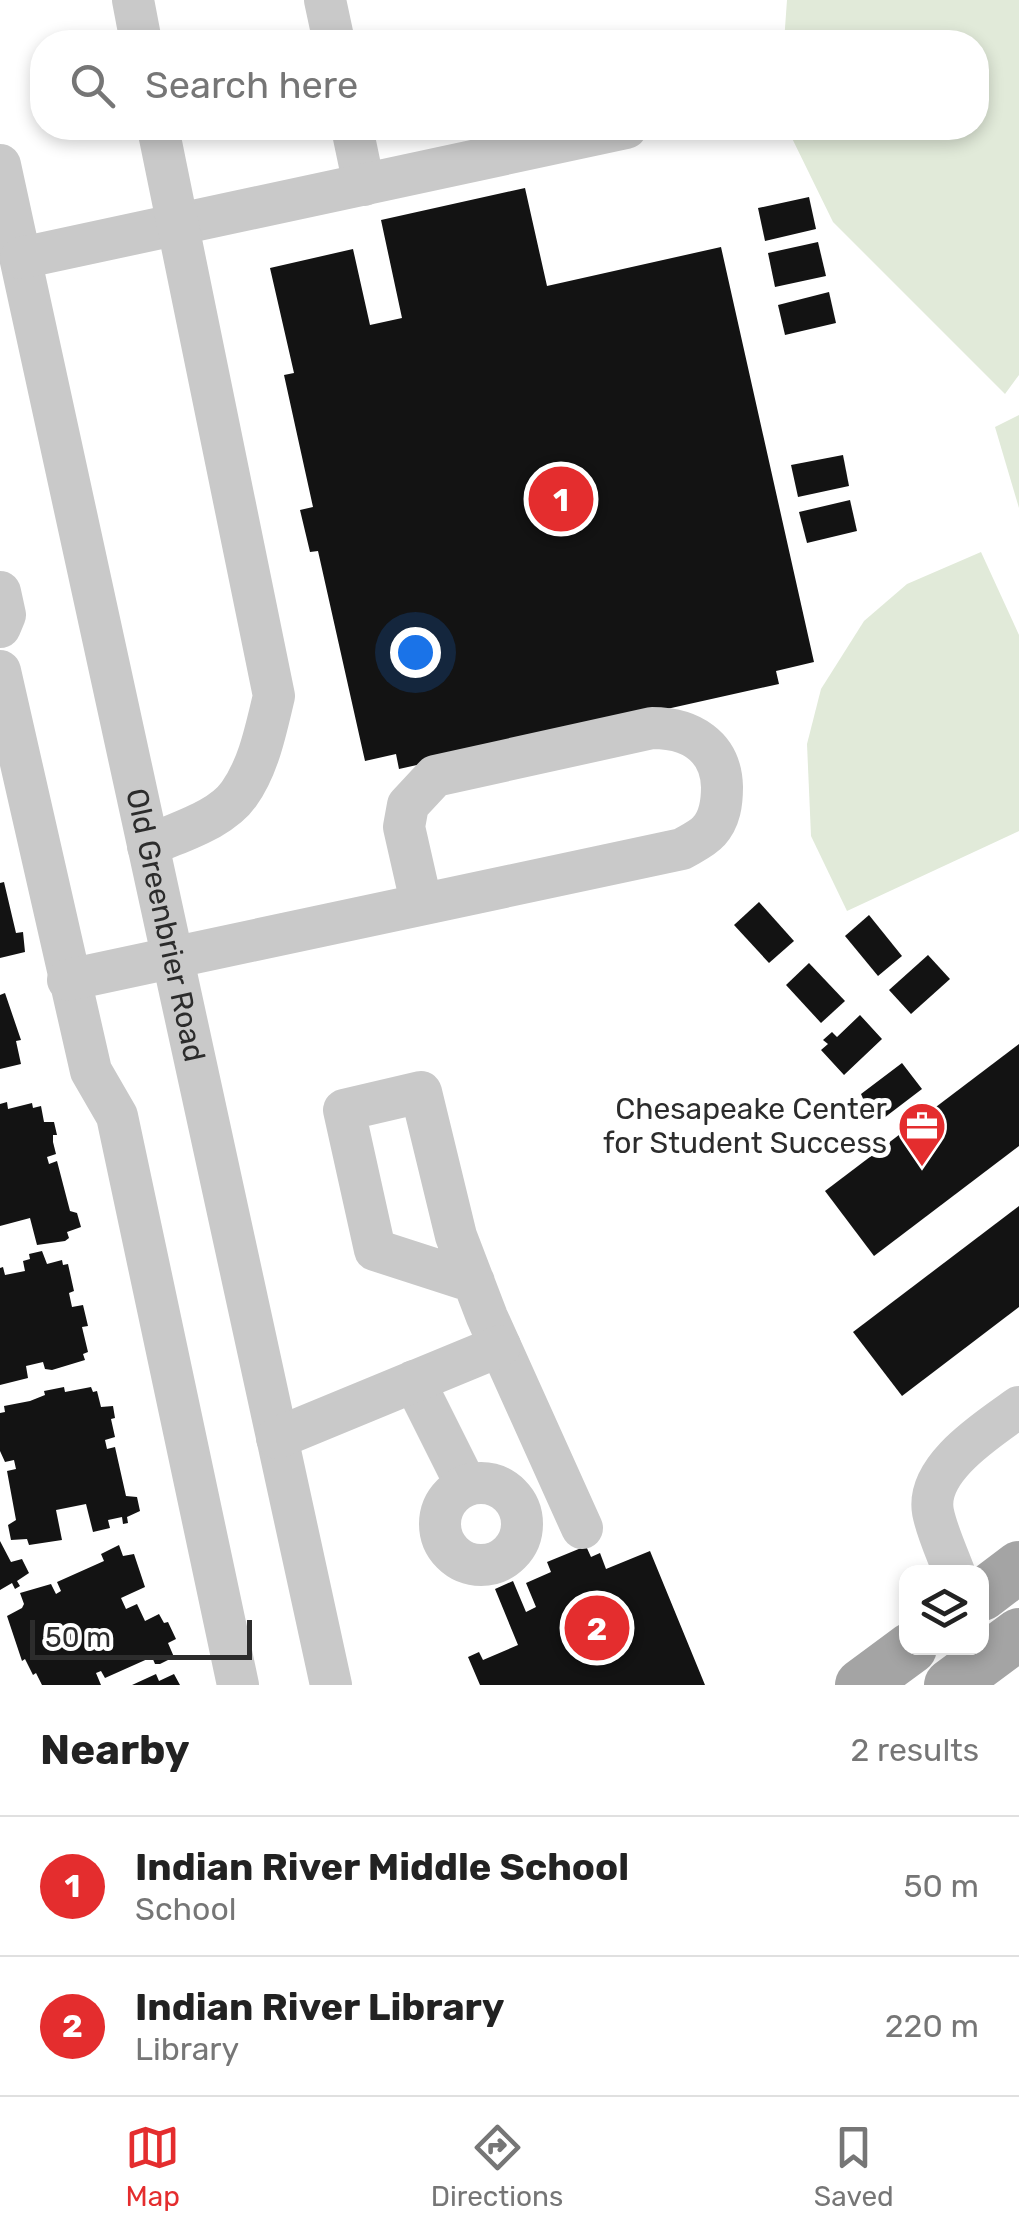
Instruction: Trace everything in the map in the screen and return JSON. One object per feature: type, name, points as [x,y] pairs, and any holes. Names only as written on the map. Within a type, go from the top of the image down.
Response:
[{"type":"main road","points":[[989,1590],[1019,1567]]},
{"type":"main road","points":[[950,1685],[1019,1634]]},
{"type":"main road","points":[[862,1685],[903,1655]]},
{"type":"street","points":[[132,0],[138,30]]},
{"type":"street","points":[[325,0],[331,30]]},
{"type":"street","points":[[148,846],[212,816],[238,796],[260,752],[274,696],[160,140]]},
{"type":"street","points":[[354,140],[364,186]]},
{"type":"street","points":[[21,258],[572,140]]},
{"type":"street","name":"Old Greenbrier Road","points":[[0,165],[331,1685]]},
{"type":"street","points":[[0,592],[6,615],[0,627]]},
{"type":"street","points":[[0,670],[91,1070],[117,1116],[238,1685]]},
{"type":"street","points":[[68,980],[682,848],[708,832],[722,807],[722,775],[715,756],[694,736],[652,728],[436,776],[408,806],[404,826],[421,902]]},
{"type":"street","points":[[474,1282],[582,1528]]},
{"type":"street","points":[[278,1438],[500,1346]]},
{"type":"street","points":[[414,1381],[466,1485]]},
{"type":"street","points":[[952,1565],[932,1509],[940,1479],[959,1452],[1019,1406]]},
{"type":"street","points":[[493,1484],[506,1490],[519,1507],[523,1526],[520,1539],[512,1551],[490,1565],[462,1561],[444,1542],[440,1515],[454,1492],[466,1485],[493,1484]]},
{"type":"street","points":[[519,1507],[564,1487]]},
{"type":"green space","points":[[787,0],[1019,0],[1019,375],[1005,394],[833,222],[793,140],[989,140],[989,30],[785,30]]},
{"type":"green space","points":[[1019,415],[1019,508],[995,427]]},
{"type":"green space","points":[[981,552],[1019,635],[1019,831],[847,911],[811,836],[807,744],[821,689],[864,621],[907,584]]},
{"type":"building","points":[[525,188],[547,286],[721,247],[814,662],[776,671],[779,684],[399,769],[396,754],[365,761],[318,551],[310,552],[300,510],[313,507],[284,375],[294,373],[270,268],[353,249],[370,325],[402,318],[381,220]]},
{"type":"building","points":[[809,197],[816,229],[765,241],[758,208]]},
{"type":"building","points":[[818,242],[826,276],[775,287],[768,253]]},
{"type":"building","points":[[829,292],[836,323],[785,335],[778,305]]},
{"type":"building","points":[[843,455],[849,486],[798,497],[791,465]]},
{"type":"building","points":[[850,500],[857,531],[807,543],[799,512]]},
{"type":"building","points":[[4,882],[16,933],[23,932],[25,952],[0,958],[0,883]]},
{"type":"building","points":[[759,902],[794,941],[769,963],[734,925]]},
{"type":"building","points":[[869,915],[902,956],[878,976],[845,936]]},
{"type":"building","points":[[928,955],[950,979],[911,1014],[889,990]]},
{"type":"building","points":[[809,963],[845,1001],[821,1023],[786,985]]},
{"type":"building","points":[[5,993],[21,1040],[16,1041],[21,1064],[0,1069],[0,995]]},
{"type":"building","points":[[860,1015],[882,1039],[844,1075],[821,1050],[828,1044],[823,1040],[832,1032],[837,1037]]},
{"type":"building","name":"Chesapeake Center for Student Success","points":[[1019,1044],[1019,1146],[874,1256],[825,1191]]},
{"type":"building","points":[[902,1063],[922,1089],[880,1121],[870,1107],[868,1110],[861,1094]]},
{"type":"building","points":[[7,1102],[8,1109],[32,1103],[33,1108],[41,1106],[44,1122],[54,1122],[56,1154],[47,1157],[49,1164],[57,1161],[70,1211],[77,1213],[81,1227],[67,1232],[69,1238],[65,1241],[37,1245],[30,1218],[0,1226],[0,1104]]},
{"type":"building","points":[[1019,1206],[1019,1307],[902,1396],[853,1332]]},
{"type":"building","points":[[42,1251],[47,1264],[62,1260],[63,1265],[68,1264],[74,1291],[69,1293],[72,1307],[83,1305],[88,1326],[82,1327],[88,1352],[83,1354],[85,1360],[52,1370],[45,1369],[43,1362],[26,1366],[28,1378],[0,1385],[0,1268],[3,1267],[5,1275],[25,1271],[23,1261],[30,1259],[29,1254]]},
{"type":"building","points":[[64,1387],[65,1392],[91,1387],[93,1392],[97,1391],[101,1407],[113,1406],[115,1437],[105,1440],[107,1449],[115,1447],[126,1496],[137,1497],[140,1511],[127,1517],[128,1523],[123,1524],[122,1517],[108,1520],[110,1528],[93,1532],[86,1504],[56,1510],[62,1540],[29,1545],[27,1539],[11,1540],[8,1525],[16,1520],[7,1471],[16,1469],[14,1460],[5,1462],[0,1451],[0,1413],[5,1412],[4,1406],[30,1401],[45,1395],[44,1391]]},
{"type":"building","points":[[0,1541],[11,1562],[22,1559],[29,1573],[17,1581],[20,1586],[15,1589],[12,1583],[0,1590]]},
{"type":"building","points":[[119,1545],[123,1556],[134,1554],[145,1587],[121,1598],[126,1609],[137,1604],[145,1621],[159,1614],[164,1623],[168,1622],[176,1639],[168,1643],[174,1657],[155,1664],[152,1657],[105,1678],[101,1671],[96,1673],[101,1685],[42,1685],[25,1659],[22,1661],[7,1616],[22,1608],[20,1593],[51,1584],[56,1594],[61,1591],[57,1582],[104,1561],[101,1554]]},
{"type":"building","points":[[586,1546],[591,1557],[600,1553],[606,1569],[650,1551],[705,1685],[480,1685],[468,1657],[479,1652],[483,1660],[518,1645],[495,1589],[513,1581],[526,1612],[536,1607],[526,1583],[551,1572],[547,1562]]},
{"type":"building","points":[[156,1674],[159,1681],[174,1674],[180,1685],[132,1685]]},
{"type":"place","name":"Indian River Middle School","points":[[561,499]]},
{"type":"place","name":"Chesapeake Center for Student Success","points":[[922,1168]]},
{"type":"place","name":"Indian River Library","points":[[597,1628]]}]
